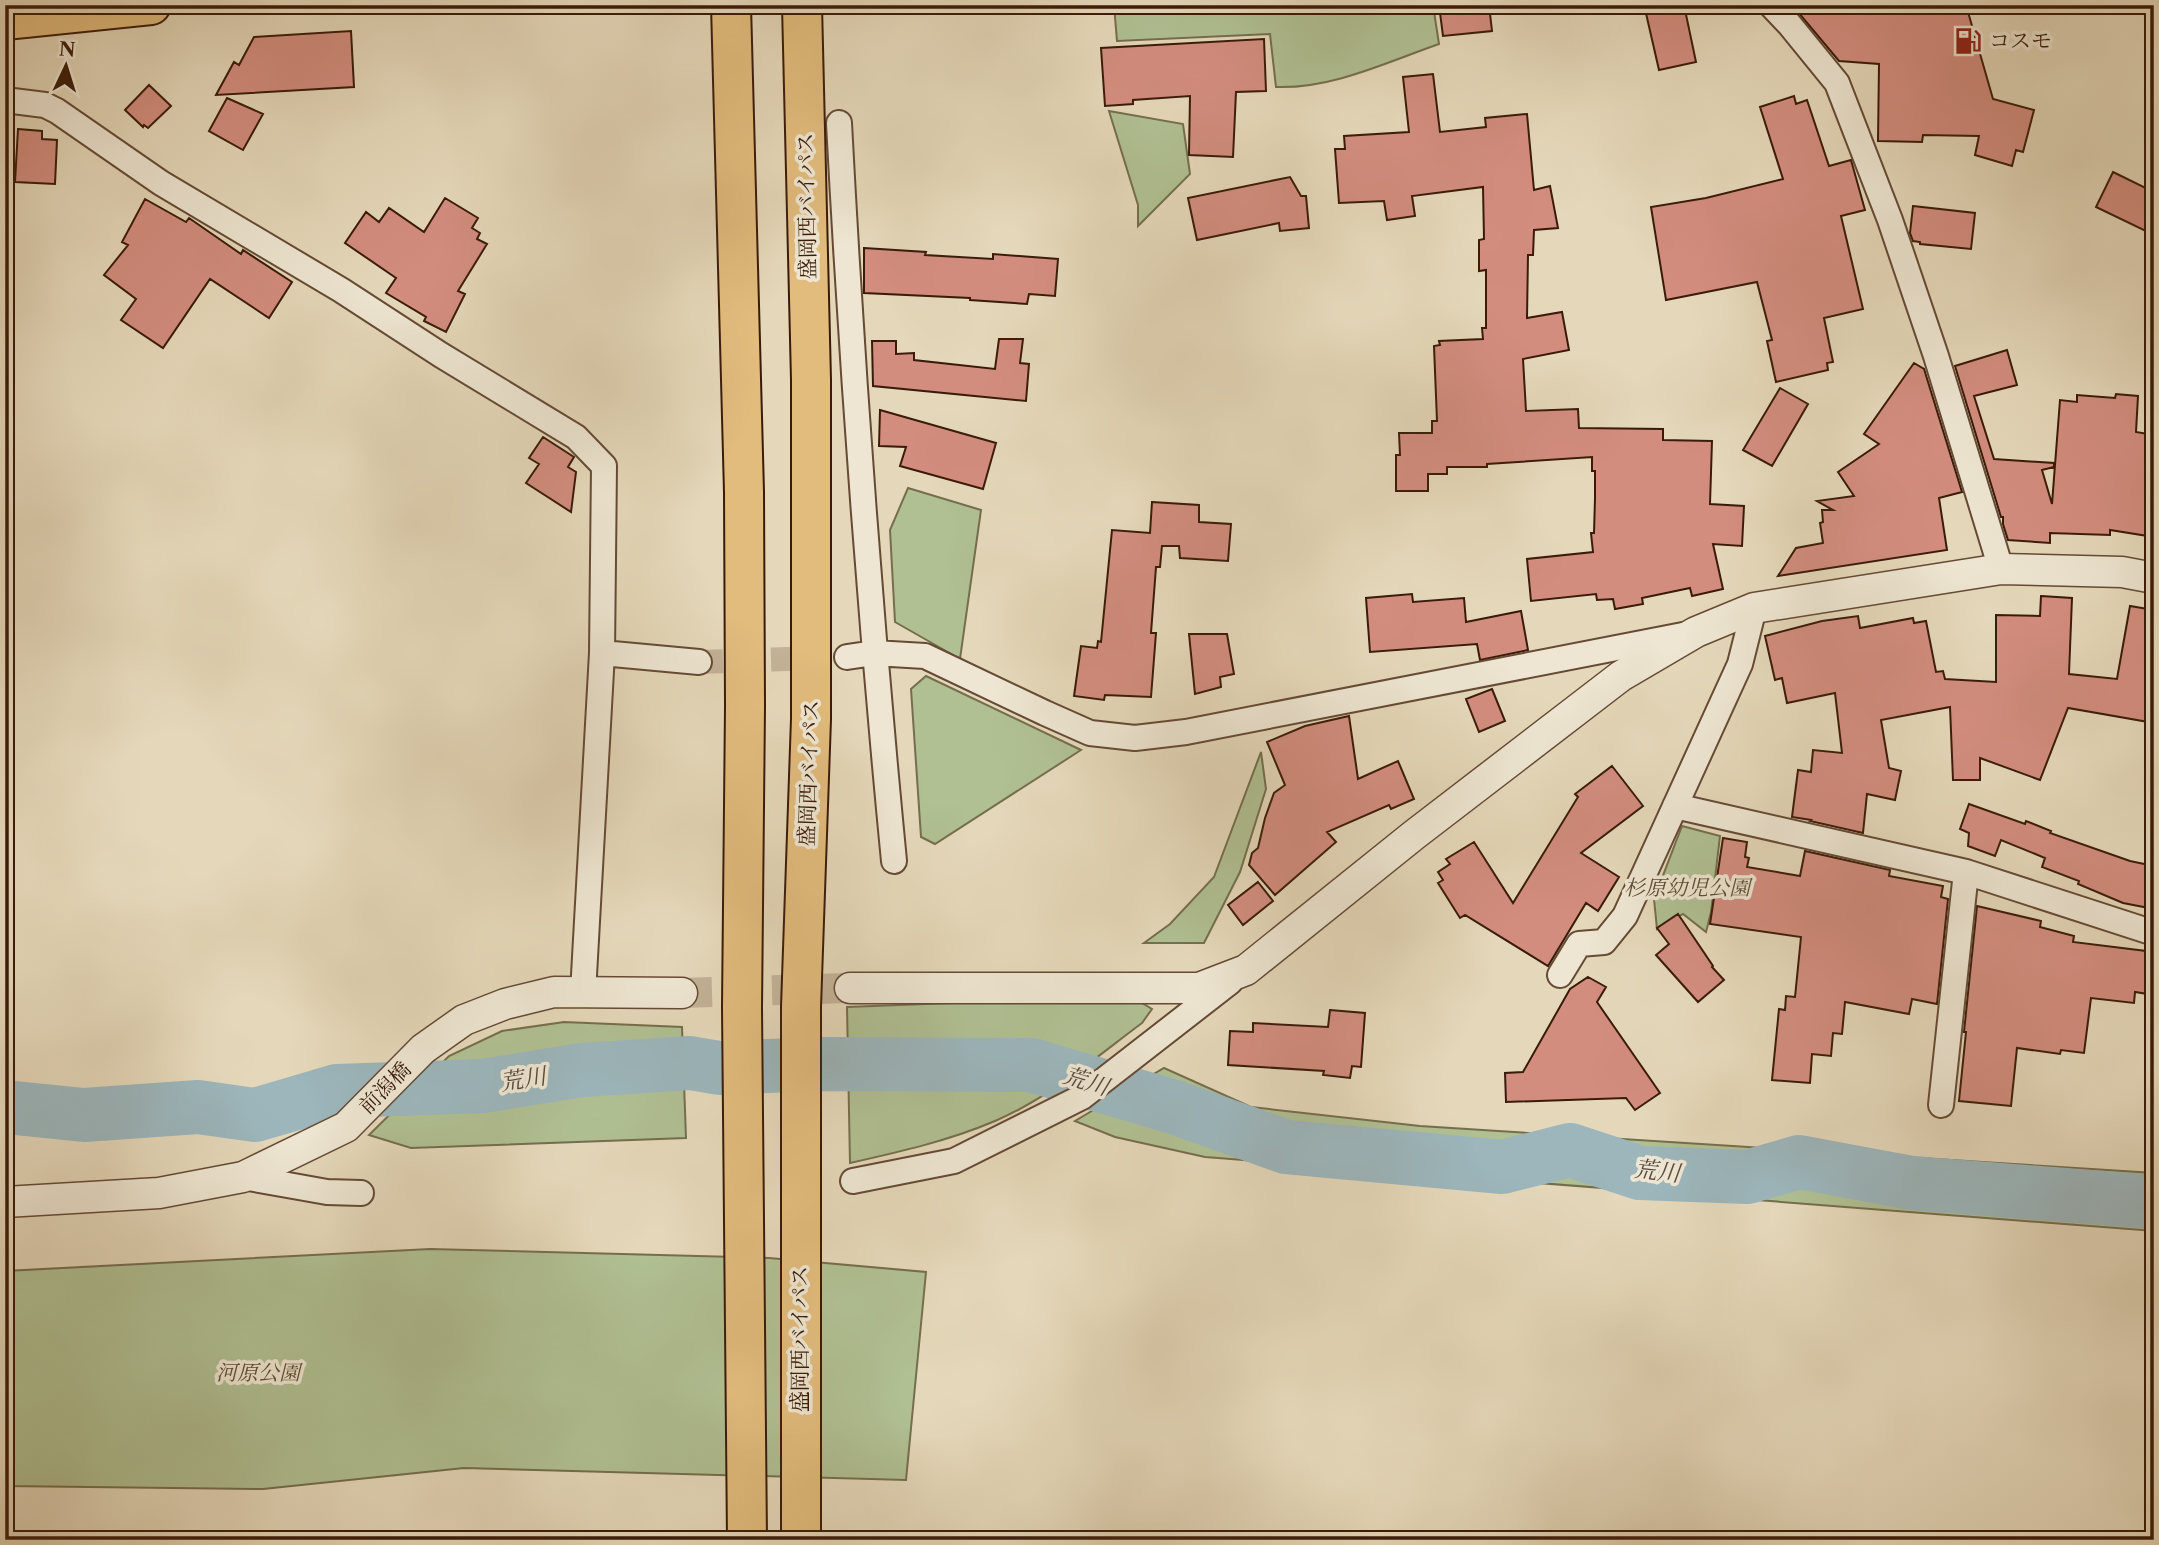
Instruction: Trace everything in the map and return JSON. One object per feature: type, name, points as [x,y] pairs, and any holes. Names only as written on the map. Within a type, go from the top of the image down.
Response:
[{"type":"highway","points":[[5,20],[151,5]]},
{"type":"highway","points":[[731,5],[744,492],[745,705],[741,1007],[747,1540]]},
{"type":"highway","name":"盛岡西バイパス","points":[[800,1540],[801,1007],[811,719],[811,380],[802,5]]},
{"type":"street","points":[[1771,5],[1837,83],[1890,220],[1936,356],[2001,569]]},
{"type":"street","points":[[5,100],[46,105],[57,111],[161,183],[341,290],[576,437],[604,466],[601,653],[583,993]]},
{"type":"street","points":[[839,123],[849,316],[873,653],[894,861]]},
{"type":"street","points":[[853,1181],[954,1161],[1082,1097],[1414,835],[1621,676],[1696,632],[1754,608],[2001,569],[2122,572],[2154,578]]},
{"type":"street","points":[[1560,975],[1579,944],[1604,942],[1625,916],[1740,664],[1754,608]]},
{"type":"street","points":[[847,657],[873,653],[925,656],[1090,733],[1135,738],[1186,732],[1696,632]]},
{"type":"street","points":[[601,653],[699,662]]},
{"type":"street","points":[[1675,806],[1966,872],[2154,933]]},
{"type":"street","points":[[1941,1105],[1966,872]]},
{"type":"street","points":[[850,988],[1199,988],[1246,970]]},
{"type":"street","name":"前潟橋","points":[[5,1202],[159,1193],[243,1177],[346,1127],[423,1049],[464,1020],[505,1004],[554,992],[682,993]]},
{"type":"street","points":[[243,1177],[327,1192],[361,1193]]},
{"type":"green space","points":[[1114,5],[1433,5],[1439,44],[1338,79],[1318,84],[1276,87],[1270,34],[1117,41]]},
{"type":"green space","points":[[1109,111],[1183,124],[1190,174],[1138,226],[1138,205]]},
{"type":"green space","points":[[908,488],[981,510],[960,659],[895,622],[890,530]]},
{"type":"green space","points":[[926,676],[1081,750],[935,844],[921,837],[911,689]]},
{"type":"green space","points":[[1261,752],[1266,789],[1240,872],[1204,943],[1144,943],[1170,924],[1214,877]]},
{"type":"green space","name":"杉原幼児公園","points":[[1682,826],[1720,836],[1706,932],[1683,914],[1657,929],[1654,899]]},
{"type":"green space","points":[[978,1002],[1142,1003],[1152,1009],[1142,1023],[1089,1063],[1015,1112],[941,1140],[850,1163],[847,1007]]},
{"type":"green space","points":[[564,1022],[682,1027],[686,1138],[411,1148],[369,1135],[449,1056],[502,1031]]},
{"type":"green space","points":[[1164,1068],[1251,1107],[1420,1126],[2154,1173],[2154,1231],[1205,1157],[1115,1137],[1075,1121]]},
{"type":"green space","name":"河原公園","points":[[430,1249],[769,1258],[926,1272],[906,1480],[464,1468],[263,1489],[5,1486],[5,1271]]},
{"type":"building","points":[[1439,5],[1489,5],[1492,31],[1443,36]]},
{"type":"building","points":[[1647,5],[1684,5],[1696,62],[1659,70],[1645,9]]},
{"type":"building","points":[[1792,5],[1966,5],[1993,99],[2034,110],[2023,152],[2016,150],[2012,166],[1975,155],[1979,136],[1923,135],[1922,142],[1878,141],[1879,64],[1839,61]]},
{"type":"building","points":[[351,31],[354,87],[216,95],[234,62],[239,65],[254,37]]},
{"type":"building","points":[[1264,39],[1266,91],[1236,92],[1233,157],[1189,155],[1190,96],[1133,100],[1133,104],[1105,106],[1101,48]]},
{"type":"building","points":[[1433,74],[1440,132],[1486,127],[1485,118],[1527,114],[1534,190],[1550,186],[1558,228],[1534,230],[1533,255],[1528,255],[1527,318],[1562,312],[1569,350],[1523,359],[1526,411],[1578,409],[1579,428],[1663,429],[1663,440],[1712,441],[1710,504],[1744,506],[1742,546],[1713,544],[1723,589],[1692,596],[1690,588],[1642,598],[1643,604],[1615,609],[1613,599],[1597,600],[1596,594],[1531,601],[1527,559],[1593,552],[1591,533],[1594,533],[1595,471],[1592,471],[1592,457],[1487,464],[1487,467],[1447,467],[1447,474],[1428,474],[1428,491],[1396,491],[1396,455],[1400,455],[1399,433],[1432,433],[1432,421],[1437,421],[1434,346],[1440,345],[1439,341],[1483,339],[1482,328],[1486,328],[1486,270],[1479,271],[1479,240],[1484,239],[1483,187],[1412,196],[1415,216],[1387,220],[1384,201],[1339,203],[1335,149],[1345,149],[1344,136],[1409,132],[1403,77]]},
{"type":"building","points":[[149,85],[171,106],[148,128],[144,125],[143,127],[125,110]]},
{"type":"building","points":[[1794,96],[1796,104],[1807,100],[1829,166],[1851,160],[1865,210],[1841,216],[1863,309],[1824,318],[1833,362],[1827,363],[1828,370],[1776,382],[1767,341],[1772,340],[1757,282],[1666,300],[1651,207],[1706,198],[1783,179],[1760,107]]},
{"type":"building","points":[[227,98],[263,114],[243,150],[209,131]]},
{"type":"building","points":[[18,129],[42,131],[42,139],[57,140],[55,184],[15,182]]},
{"type":"building","points":[[2113,172],[2154,192],[2154,235],[2096,207]]},
{"type":"building","points":[[1290,177],[1301,196],[1306,196],[1309,228],[1280,231],[1279,223],[1197,240],[1188,198]]},
{"type":"building","points":[[445,198],[478,218],[472,228],[480,233],[477,239],[487,244],[458,291],[465,294],[446,332],[424,321],[426,317],[386,293],[396,278],[345,243],[366,212],[379,222],[389,208],[424,232]]},
{"type":"building","points":[[145,199],[186,222],[189,218],[241,254],[243,250],[292,282],[269,318],[210,279],[163,348],[121,320],[136,299],[104,275],[128,245],[122,242]]},
{"type":"building","points":[[1913,206],[1975,213],[1971,249],[1913,241],[1910,233]]},
{"type":"building","points":[[864,248],[993,259],[993,254],[1058,259],[1055,296],[1029,294],[1027,304],[970,298],[864,293]]},
{"type":"building","points":[[999,339],[1023,339],[1020,363],[1029,364],[1026,401],[873,386],[872,341],[896,341],[896,354],[914,353],[914,360],[995,369]]},
{"type":"building","points":[[2007,350],[2017,385],[1974,396],[1994,459],[2054,463],[2054,467],[2042,470],[2052,504],[2060,400],[2077,402],[2077,395],[2115,398],[2116,394],[2138,396],[2136,432],[2154,435],[2154,537],[2110,530],[2110,535],[2050,533],[2050,543],[2008,540],[1955,366]]},
{"type":"building","points":[[1914,363],[1924,369],[1962,492],[1939,498],[1947,550],[1778,576],[1796,548],[1823,543],[1820,523],[1823,522],[1822,510],[1833,510],[1817,501],[1854,496],[1838,472],[1879,444],[1864,434]]},
{"type":"building","points":[[1780,388],[1808,404],[1772,466],[1743,450]]},
{"type":"building","points":[[880,410],[996,443],[983,489],[900,466],[906,447],[879,446]]},
{"type":"building","points":[[543,437],[574,457],[568,467],[576,472],[571,512],[526,483],[539,464],[529,458]]},
{"type":"building","points":[[1152,502],[1199,505],[1199,522],[1231,524],[1228,561],[1180,558],[1179,546],[1162,546],[1160,567],[1156,567],[1151,633],[1156,633],[1151,697],[1105,695],[1104,700],[1074,696],[1081,646],[1097,648],[1098,641],[1101,642],[1112,530],[1150,533]]},
{"type":"building","points":[[1412,594],[1413,602],[1464,598],[1466,622],[1521,611],[1528,650],[1480,660],[1477,644],[1370,652],[1366,598]]},
{"type":"building","points":[[2041,596],[2072,598],[2069,674],[2117,679],[2130,606],[2154,610],[2154,723],[2068,708],[2040,780],[1980,758],[1980,780],[1953,780],[1950,707],[1881,720],[1889,768],[1901,771],[1895,800],[1867,794],[1863,833],[1792,817],[1798,770],[1811,772],[1813,750],[1842,753],[1835,693],[1787,703],[1782,678],[1775,680],[1765,636],[1822,621],[1858,616],[1860,628],[1913,618],[1914,623],[1926,621],[1936,672],[1943,671],[1945,679],[1996,682],[1996,615],[2040,616]]},
{"type":"building","points":[[1189,634],[1227,634],[1234,674],[1220,677],[1221,687],[1195,694]]},
{"type":"building","points":[[1492,689],[1505,721],[1479,732],[1466,699]]},
{"type":"building","points":[[1349,716],[1358,779],[1398,761],[1414,799],[1391,809],[1389,805],[1327,832],[1336,842],[1275,895],[1249,865],[1252,853],[1258,848],[1274,793],[1285,785],[1267,742],[1305,726]]},
{"type":"building","points":[[1612,766],[1643,806],[1581,853],[1619,877],[1598,911],[1586,903],[1548,966],[1465,915],[1460,918],[1438,883],[1443,880],[1438,872],[1450,864],[1446,859],[1474,842],[1513,903],[1578,797],[1575,794]]},
{"type":"building","points":[[1969,804],[2025,824],[2026,821],[2051,831],[2050,833],[2130,861],[2154,866],[2154,909],[2123,903],[2078,884],[2079,881],[2042,867],[2045,858],[2001,840],[1995,856],[1968,846],[1969,833],[1960,829]]},
{"type":"building","points":[[1723,838],[1747,842],[1747,867],[1800,876],[1805,851],[1890,870],[1889,876],[1943,886],[1941,897],[1948,899],[1937,1004],[1912,999],[1909,1014],[1845,1002],[1842,1034],[1833,1033],[1831,1056],[1812,1054],[1810,1083],[1772,1080],[1779,1009],[1785,1010],[1786,996],[1795,997],[1801,937],[1710,924]]},
{"type":"building","points":[[1258,882],[1273,901],[1243,925],[1228,905]]},
{"type":"building","points":[[1977,906],[2041,921],[2040,927],[2074,936],[2073,942],[2154,952],[2154,995],[2135,992],[2134,1003],[2091,998],[2084,1053],[2061,1050],[2060,1054],[2017,1048],[2011,1106],[1959,1101]]},
{"type":"building","points":[[1678,914],[1712,967],[1724,980],[1698,1002],[1656,955],[1669,944],[1657,928]]},
{"type":"building","points":[[1588,977],[1606,987],[1597,1002],[1660,1093],[1635,1110],[1626,1098],[1506,1102],[1505,1073],[1523,1072],[1570,989]]},
{"type":"building","points":[[1330,1010],[1365,1013],[1361,1067],[1352,1066],[1350,1078],[1323,1075],[1324,1071],[1228,1065],[1230,1031],[1253,1032],[1253,1023],[1328,1027]]},
{"type":"waterway","name":"荒川","points":[[5,1107],[84,1115],[198,1107],[255,1115],[337,1091],[483,1086],[582,1070],[690,1063],[719,1068],[818,1064],[1031,1065],[1174,1107],[1286,1147],[1502,1167],[1570,1150],[1640,1173],[1747,1177],[1799,1162],[1912,1183],[2154,1202]]},
{"type":"tunnel","points":[[699,662],[847,657]]},
{"type":"tunnel","points":[[682,993],[850,988]]},
{"type":"place","name":"コスモ","points":[[1968,41]]}]
